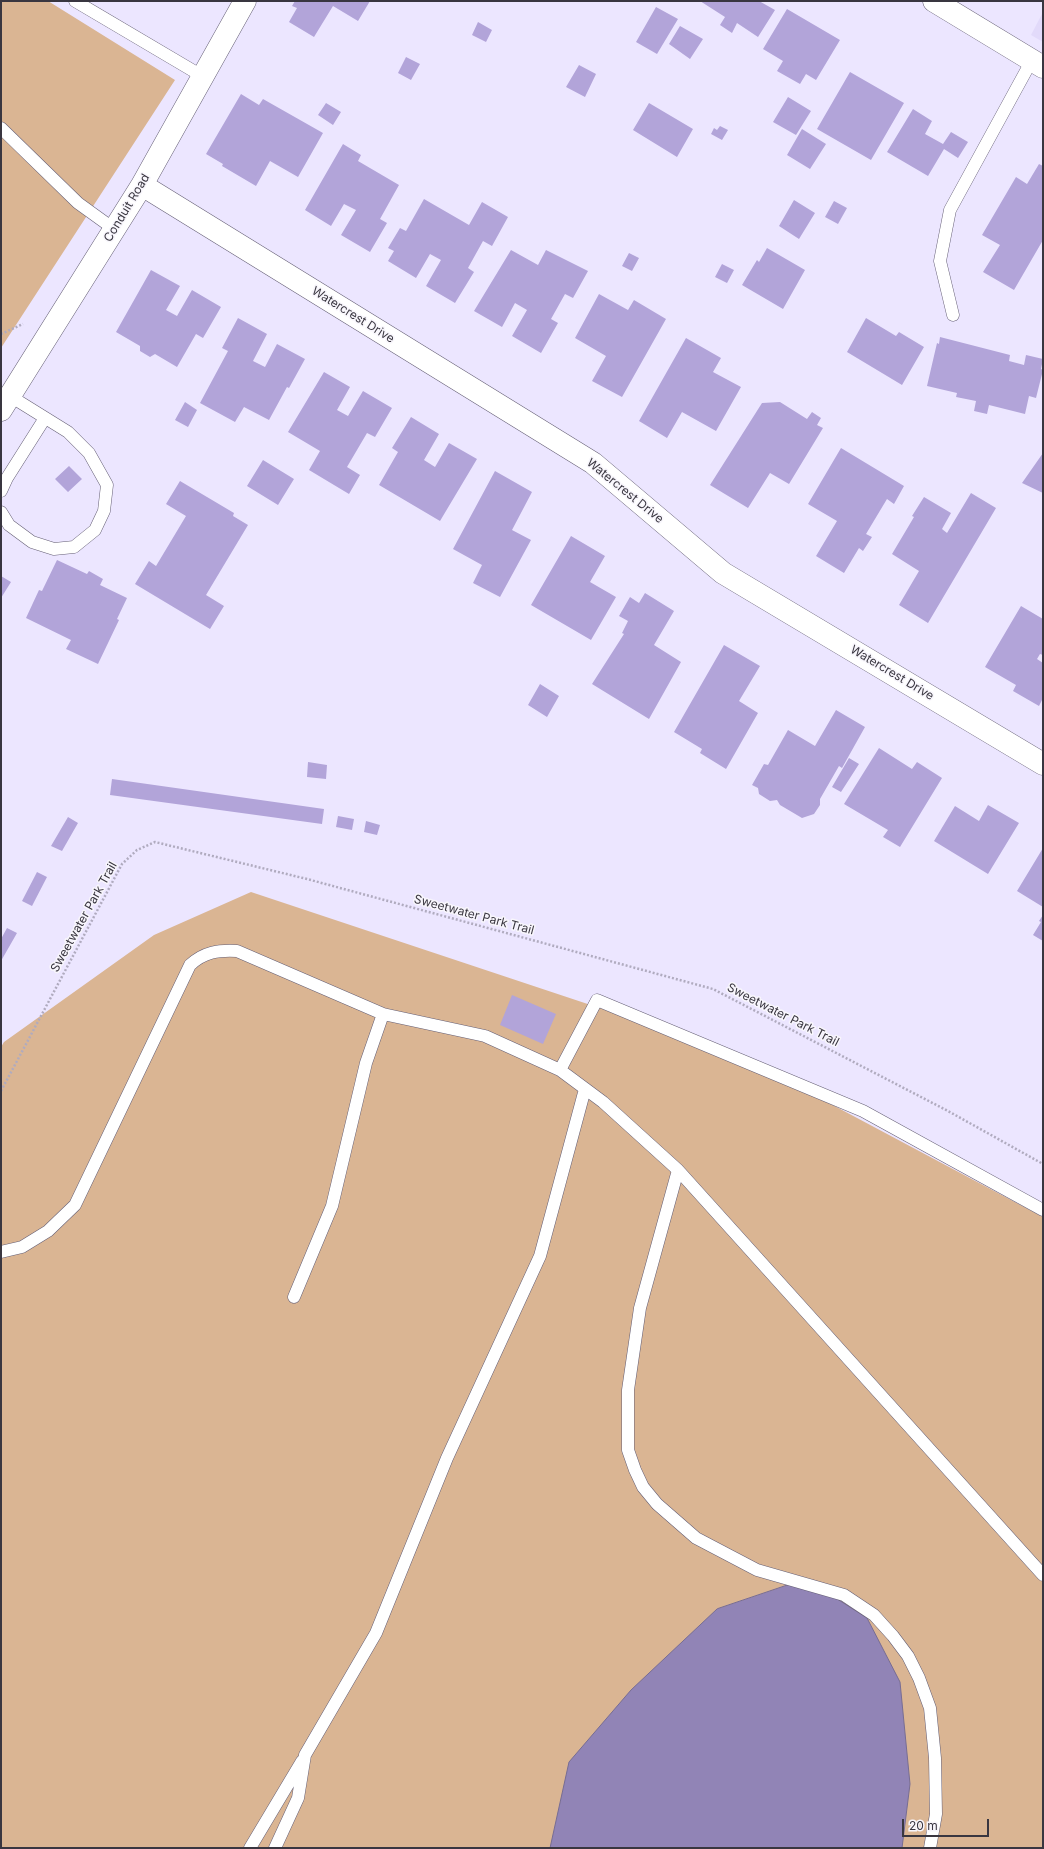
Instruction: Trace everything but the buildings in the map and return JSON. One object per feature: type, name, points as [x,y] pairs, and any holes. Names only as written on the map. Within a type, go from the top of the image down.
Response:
[{"type":"street","name":"Conduit Road","points":[[5,403],[142,185],[245,1]]},
{"type":"street","points":[[934,1],[1037,64]]},
{"type":"street","name":"Watercrest Drive","points":[[142,185],[593,463],[723,573],[1043,764]]},
{"type":"lane","points":[[75,1],[202,76]]},
{"type":"lane","points":[[953,315],[940,261],[950,210],[1037,64]]},
{"type":"lane","points":[[1,128],[78,203],[114,229]]},
{"type":"lane","points":[[1,512],[9,525],[32,542],[54,549],[74,547],[94,530],[104,511],[107,485],[89,452],[68,432],[45,418],[5,403]]},
{"type":"lane","points":[[1,491],[7,478],[45,418]]},
{"type":"lane","points":[[1,1252],[22,1247],[42,1235],[75,1205],[190,965],[199,957],[222,950],[236,951],[383,1014],[485,1036],[560,1070],[602,1102],[678,1170],[1043,1575]]},
{"type":"lane","points":[[560,1070],[597,1000],[863,1111],[1043,1210]]},
{"type":"lane","points":[[294,1297],[332,1206],[366,1063],[383,1014]]},
{"type":"lane","points":[[250,1848],[376,1633],[447,1458],[540,1256],[585,1089]]},
{"type":"lane","points":[[678,1170],[639,1316],[628,1390],[628,1450],[643,1488],[657,1504],[696,1538],[757,1570],[844,1595],[874,1615],[893,1636],[908,1656],[919,1678],[930,1708],[936,1758],[936,1814],[930,1848]]},
{"type":"lane","points":[[275,1848],[298,1798],[305,1755]]},
{"type":"path","points":[[1,334],[26,323]]},
{"type":"path","name":"Sweetwater Park Trail","points":[[1,1091],[122,864],[138,850],[155,842],[307,879],[713,989],[948,1111],[1043,1164]]},
{"type":"shaded area","points":[[1,1],[48,1],[175,80],[1,348]]},
{"type":"shaded area","points":[[1043,12],[1043,42],[1031,35]]},
{"type":"shaded area","points":[[251,892],[735,1053],[1043,1217],[1043,1848],[1,1848],[1,1047],[4,1042],[154,935]]},
{"type":"shaded area","points":[[806,1579],[867,1618],[900,1682],[910,1784],[902,1848],[550,1848],[569,1762],[631,1690],[717,1609]]}]
